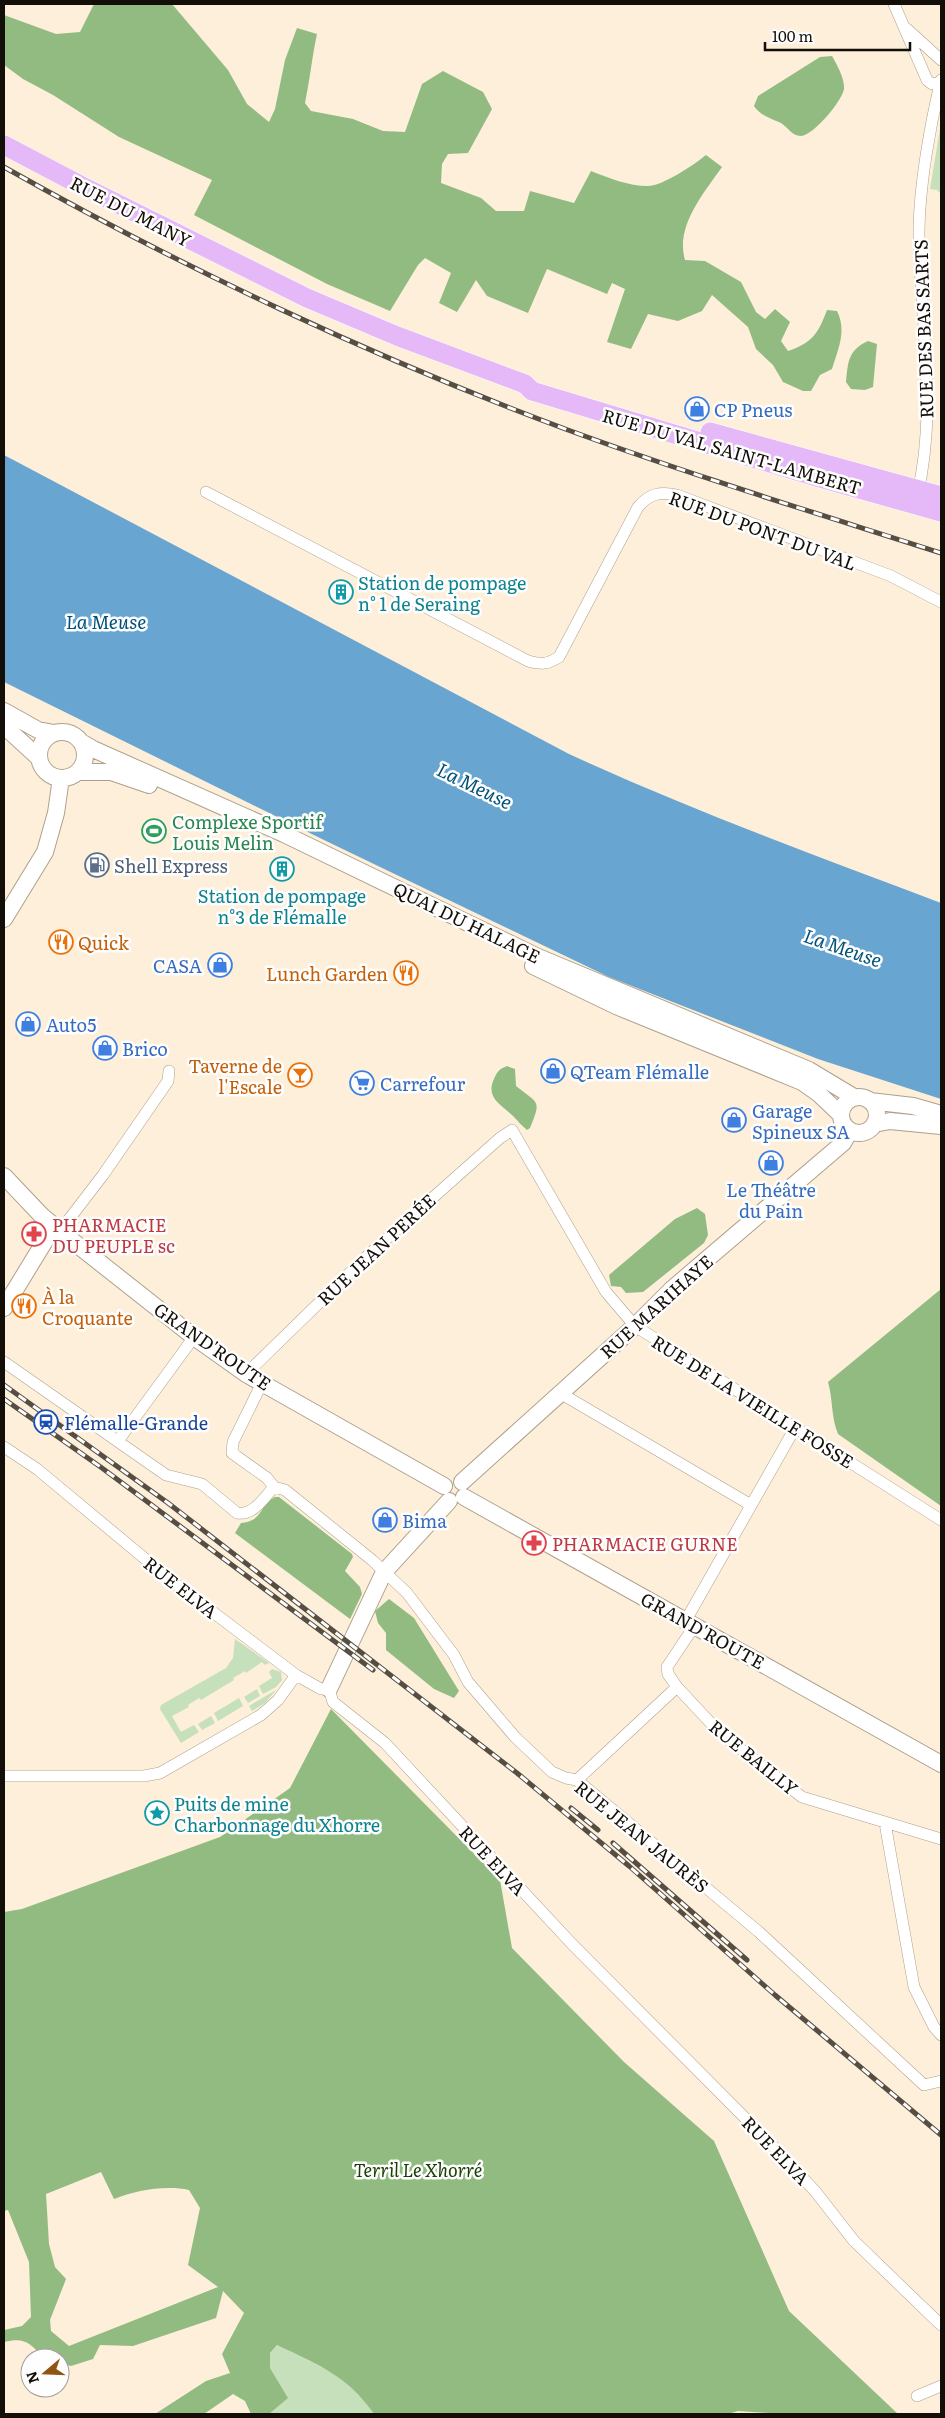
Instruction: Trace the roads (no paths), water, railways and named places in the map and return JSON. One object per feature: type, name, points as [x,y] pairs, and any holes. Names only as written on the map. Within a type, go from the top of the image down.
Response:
[{"type":"main road","name":"RUE DU MANY","points":[[4,145],[259,275]]},
{"type":"main road","name":"RUE DU VAL SAINT-LAMBERT","points":[[259,275],[373,327],[525,384],[532,391],[578,406],[816,477],[917,497],[941,496]]},
{"type":"main road","name":"RUE DU VAL SAINT-LAMBERT","points":[[917,497],[941,512]]},
{"type":"main road","name":"QUAI DU HALAGE","points":[[4,711],[38,730],[69,733],[93,749],[284,834],[538,957],[809,1070],[854,1097]]},
{"type":"main road","points":[[4,726],[39,758]]},
{"type":"main road","points":[[4,919],[45,852],[56,813],[61,778],[49,774],[40,764],[39,758],[42,742],[54,733]]},
{"type":"main road","points":[[78,772],[85,755],[81,742]]},
{"type":"main road","name":"QUAI DU HALAGE","points":[[61,778],[78,772],[99,770],[129,777],[274,840],[616,1006],[802,1082],[819,1094],[840,1114]]},
{"type":"main road","points":[[874,1124],[876,1109],[870,1101],[866,1098],[854,1097],[846,1101],[840,1114],[843,1124],[850,1131],[861,1133],[874,1124],[890,1121],[941,1126]]},
{"type":"main road","points":[[870,1101],[913,1106],[941,1114]]},
{"type":"main road","name":"RUE MARIHAYE","points":[[329,1689],[384,1572],[455,1492],[560,1393],[636,1326],[672,1289],[843,1143],[850,1131]]},
{"type":"main road","name":"GRAND'ROUTE","points":[[4,1176],[57,1228],[194,1337],[246,1374],[941,1764]]},
{"type":"main road","points":[[4,1308],[57,1228]]},
{"type":"street","points":[[894,4],[927,80],[932,84],[941,81]]},
{"type":"street","points":[[904,27],[941,60]]},
{"type":"street","name":"RUE DES BAS SARTS","points":[[917,497],[922,477],[927,409],[920,210],[941,81]]},
{"type":"street","name":"RUE DU PONT DU VAL","points":[[206,492],[528,661],[539,665],[559,657],[638,507],[645,499],[655,494],[666,492],[891,576],[941,602]]},
{"type":"street","points":[[57,1228],[103,1174],[168,1082],[169,1071]]},
{"type":"street","name":"RUE DE LA VIEILLE FOSSE","points":[[512,1130],[606,1292],[636,1326],[941,1520]]},
{"type":"street","name":"RUE JEAN PERÉE","points":[[246,1374],[406,1220],[500,1138],[512,1130]]},
{"type":"street","points":[[118,1441],[194,1337]]},
{"type":"street","points":[[4,1362],[166,1476],[202,1484],[237,1513],[244,1514],[250,1512],[274,1488]]},
{"type":"street","name":"RUE JEAN JAURÈS","points":[[262,1383],[233,1442],[232,1453],[267,1478],[274,1488],[285,1490],[407,1593],[454,1655],[468,1682],[515,1737],[552,1772],[577,1780],[759,1932],[924,2084],[941,2081]]},
{"type":"street","points":[[560,1393],[751,1505]]},
{"type":"street","points":[[690,1622],[751,1505],[795,1428]]},
{"type":"street","name":"RUE ELVA","points":[[4,1447],[30,1464],[166,1576],[296,1675],[321,1689],[329,1689],[333,1702],[385,1743],[572,1944],[771,2144],[815,2191],[854,2241],[941,2325]]},
{"type":"street","name":"RUE BAILLY","points":[[690,1622],[667,1667],[668,1674],[677,1687],[720,1733],[788,1788],[802,1797],[941,1839]]},
{"type":"street","points":[[4,1776],[144,1776],[160,1773],[261,1715],[278,1700],[296,1675]]},
{"type":"street","points":[[577,1780],[677,1687]]},
{"type":"street","points":[[885,1823],[914,1987],[934,2027],[941,2035]]},
{"type":"street","points":[[917,2396],[941,2386]]},
{"type":"water","name":"La Meuse","points":[[4,455],[569,754],[707,813],[941,903],[941,1099],[818,1059],[609,977],[324,840],[4,682]]},
{"type":"railway","points":[[4,167],[71,204],[210,275],[352,342],[424,373],[614,447],[941,553]]},
{"type":"railway","points":[[4,1385],[168,1503],[517,1773],[629,1866],[775,1995],[941,2135]]},
{"type":"railway","points":[[4,1399],[102,1468],[373,1670]]},
{"type":"railway","points":[[571,1808],[598,1830]]},
{"type":"railway","points":[[613,1843],[747,1960]]},
{"type":"place","name":"CP Pneus","points":[[697,409]]},
{"type":"place","name":"Station de pompage n° 1 de Seraing","points":[[341,592]]},
{"type":"place","name":"Complexe Sportif Louis Melin","points":[[154,831]]},
{"type":"place","name":"Shell Express","points":[[97,865]]},
{"type":"place","name":"Station de pompage n°3 de Flémalle","points":[[282,869]]},
{"type":"place","name":"Quick","points":[[61,942]]},
{"type":"place","name":"CASA","points":[[220,965]]},
{"type":"place","name":"Lunch Garden","points":[[406,973]]},
{"type":"place","name":"Auto5","points":[[28,1024]]},
{"type":"place","name":"Brico","points":[[105,1048]]},
{"type":"place","name":"QTeam Flémalle","points":[[553,1071]]},
{"type":"place","name":"Taverne de l'Escale","points":[[300,1075]]},
{"type":"place","name":"Carrefour","points":[[362,1083]]},
{"type":"place","name":"Garage Spineux SA","points":[[734,1120]]},
{"type":"place","name":"Le Théâtre du Pain","points":[[771,1163]]},
{"type":"place","name":"PHARMACIE DU PEUPLE sc","points":[[34,1234]]},
{"type":"place","name":"À la Croquante","points":[[24,1306]]},
{"type":"place","name":"Flémalle-Grande","points":[[46,1422]]},
{"type":"place","name":"Bima","points":[[385,1520]]},
{"type":"place","name":"PHARMACIE GURNE","points":[[534,1543]]},
{"type":"place","name":"Puits de mine Charbonnage du Xhorre","points":[[157,1813]]},
{"type":"park label","name":"Terril Le Xhorré","points":[[418,2169]]}]
